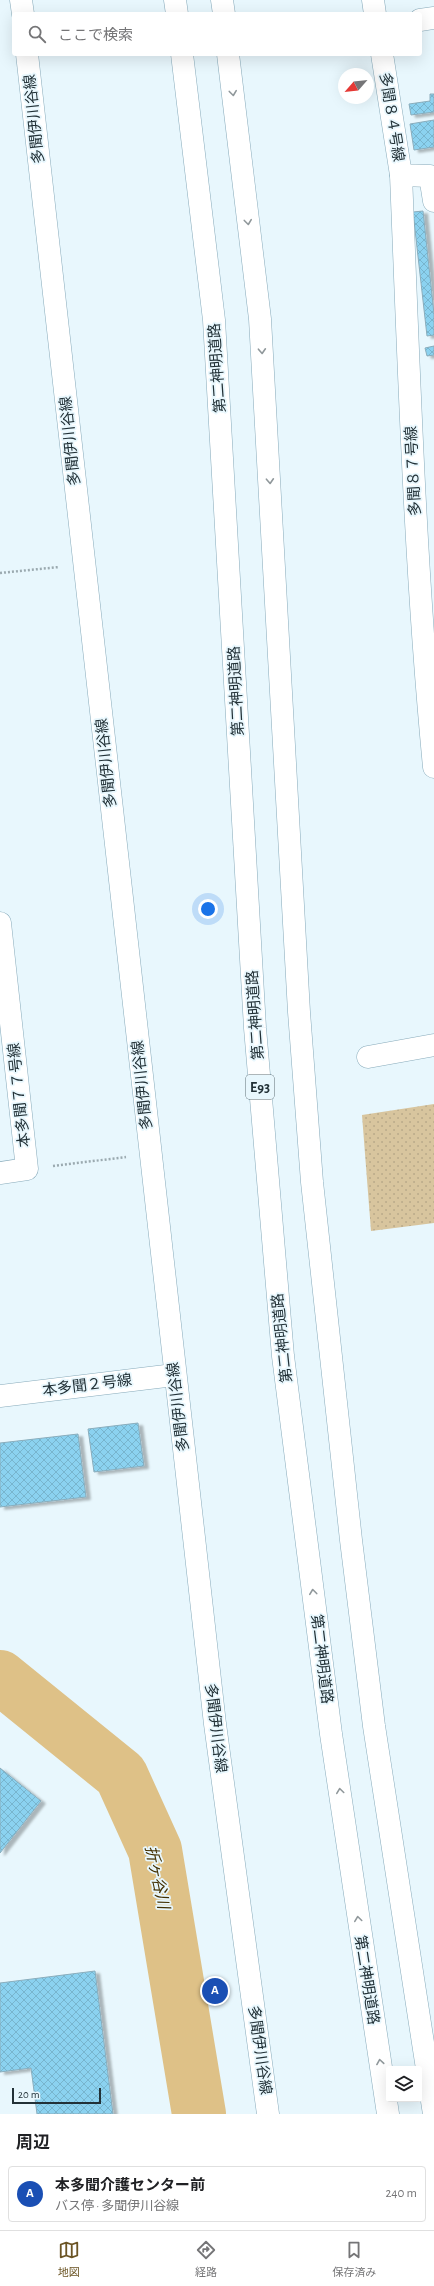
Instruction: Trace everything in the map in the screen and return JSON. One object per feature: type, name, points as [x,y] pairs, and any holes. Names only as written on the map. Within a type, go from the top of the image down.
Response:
[{"type":"main road","points":[[21,0],[23,12]]},
{"type":"main road","points":[[175,0],[177,12]]},
{"type":"main road","points":[[222,0],[224,12]]},
{"type":"main road","points":[[373,0],[375,12]]},
{"type":"main road","points":[[422,20],[434,18]]},
{"type":"main road","name":"多聞伊川谷線","points":[[27,56],[174,1375],[215,1724],[268,2114]]},
{"type":"main road","name":"第二神明道路","points":[[182,56],[214,320],[255,1028],[282,1348],[332,1734],[388,2114]]},
{"type":"main road","points":[[228,56],[260,318],[298,1012],[312,1182],[350,1532],[374,1726],[434,2114]]},
{"type":"main road","name":"多聞８４号線","points":[[382,56],[401,175],[432,175],[434,201]]},
{"type":"main road","name":"多聞８７号線","points":[[401,175],[411,434],[429,669],[434,767]]},
{"type":"main road","name":"本多聞７７号線","points":[[0,923],[27,1169],[0,1173]]},
{"type":"main road","points":[[368,1057],[434,1045]]},
{"type":"main road","name":"本多聞２号線","points":[[0,1396],[174,1375]]},
{"type":"path","points":[[0,573],[84,565]]},
{"type":"path","points":[[27,1169],[150,1154]]},
{"type":"shaded area","points":[[434,1104],[434,1223],[371,1231],[362,1115]]},
{"type":"building","points":[[430,94],[434,94],[434,112],[411,115],[409,104],[430,101]]},
{"type":"building","points":[[434,120],[434,147],[414,150],[410,124]]},
{"type":"building","points":[[423,211],[434,314],[434,335],[427,336],[413,212]]},
{"type":"building","points":[[434,346],[434,355],[427,356],[425,348]]},
{"type":"building","points":[[138,1423],[144,1466],[94,1472],[88,1429]]},
{"type":"building","points":[[78,1434],[86,1497],[0,1507],[0,1443]]},
{"type":"building","points":[[0,1768],[41,1801],[0,1853]]},
{"type":"building","points":[[95,1971],[113,2114],[37,2114],[31,2068],[0,2072],[0,1983]]},
{"type":"waterway","name":"折ヶ谷川","points":[[0,1677],[121,1775],[155,1850],[199,2114]]},
{"type":"place","name":"本多聞介護センター前","points":[[215,1991]]}]
